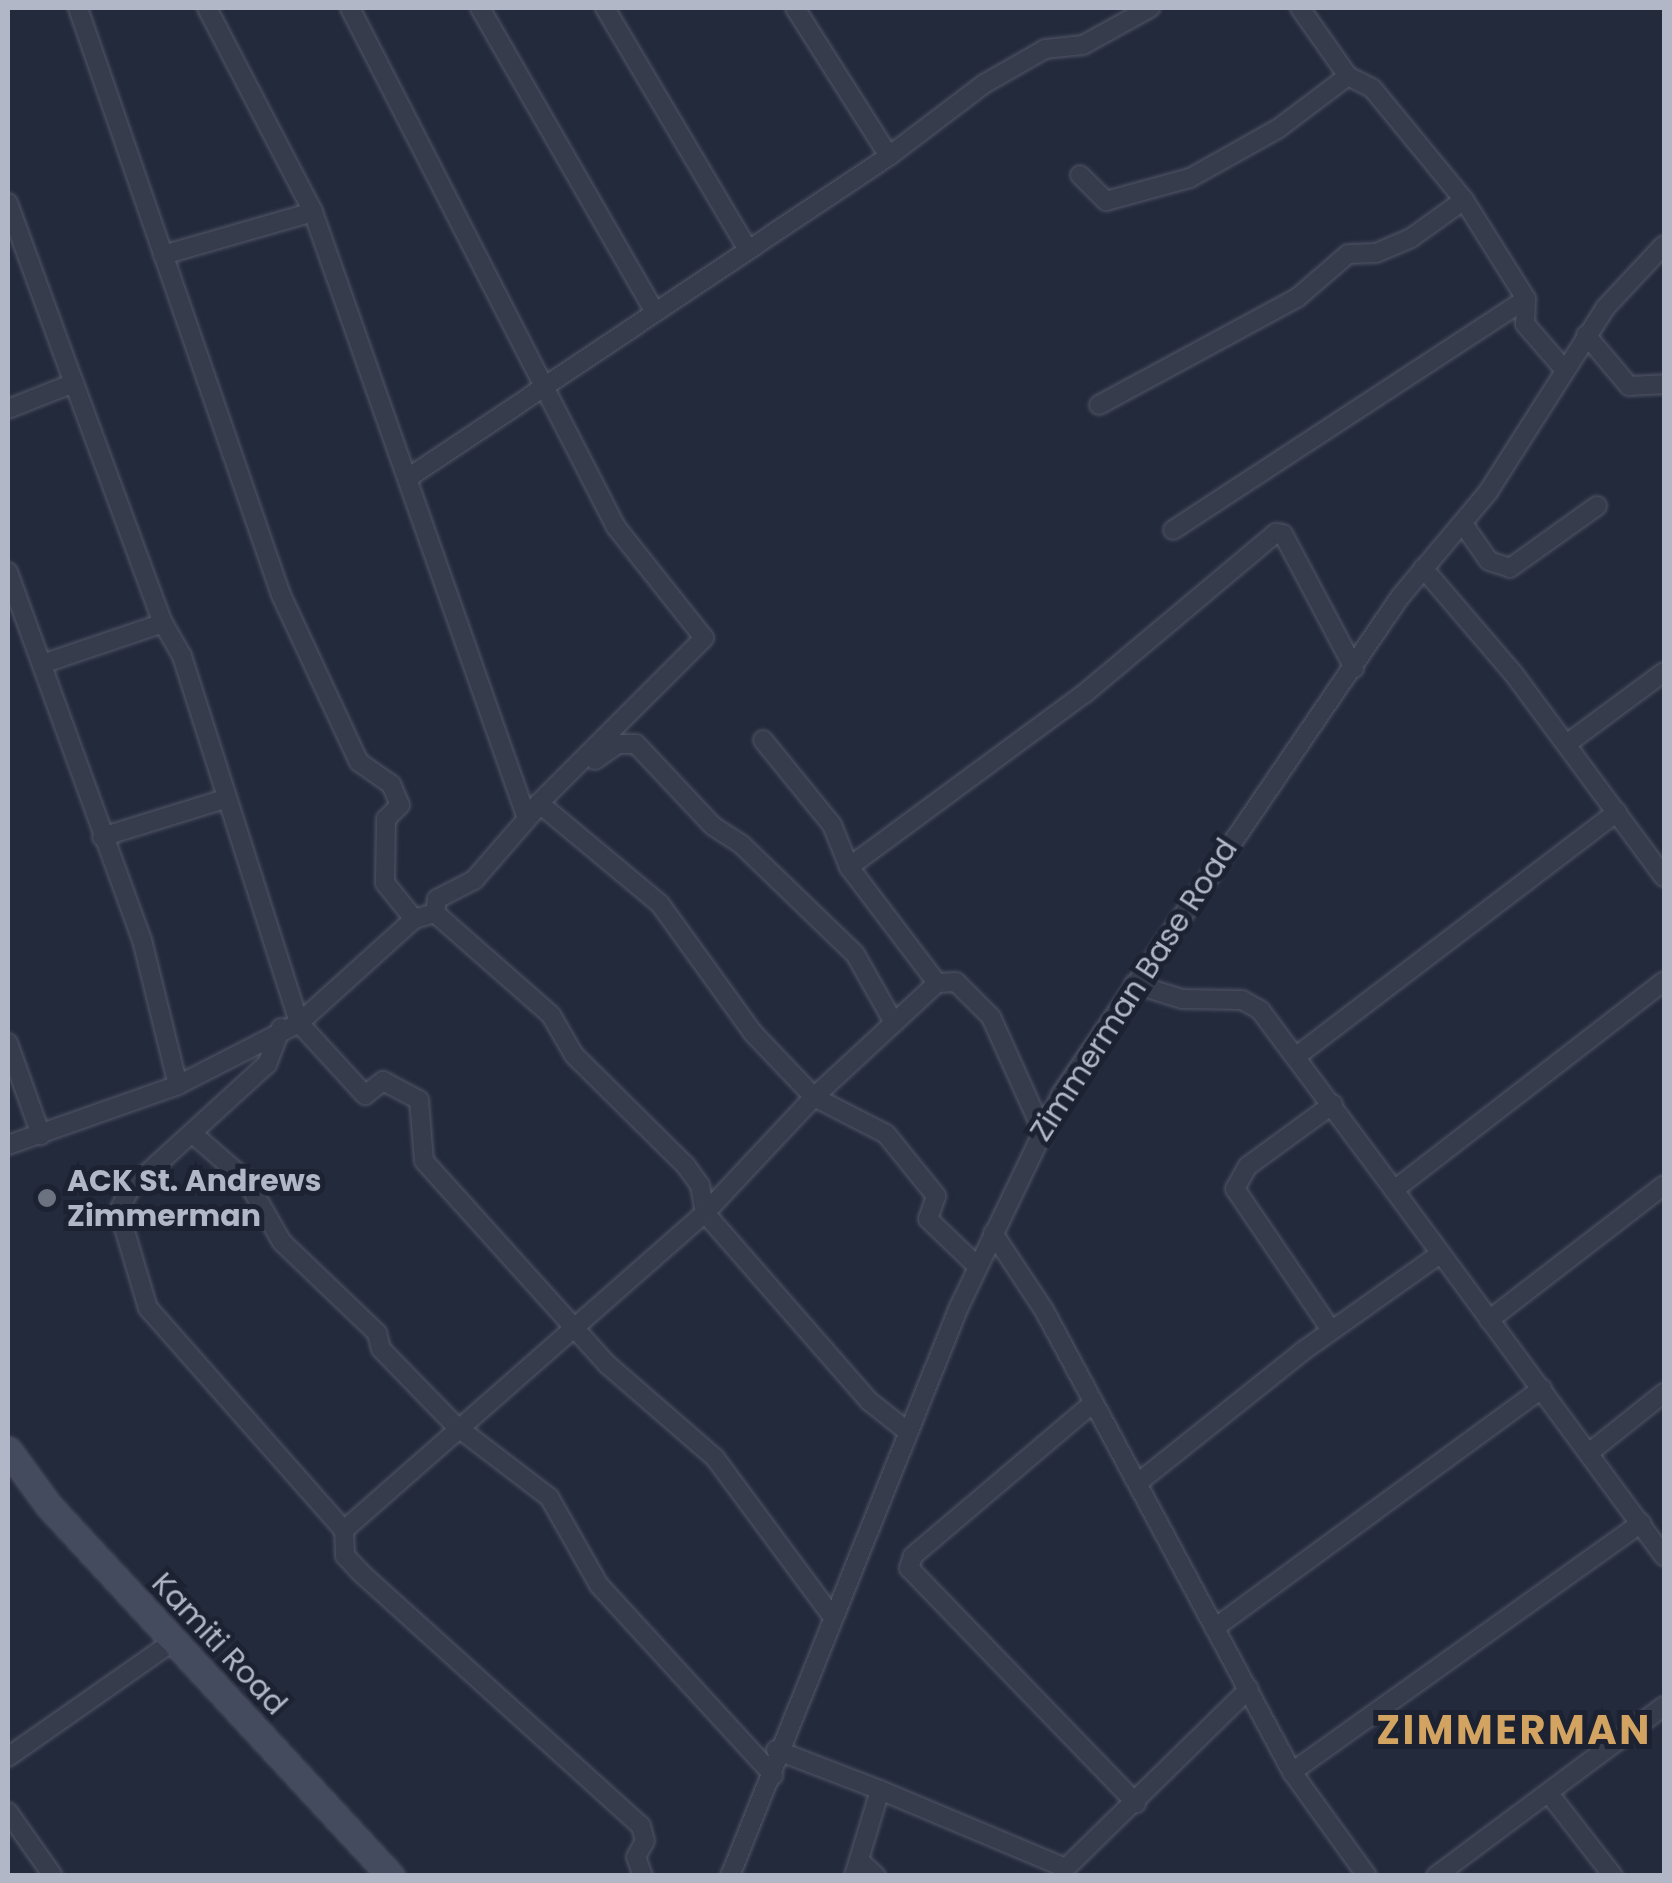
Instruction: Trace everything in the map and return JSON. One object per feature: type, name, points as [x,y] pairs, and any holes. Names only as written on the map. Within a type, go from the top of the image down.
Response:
[{"type":"main road","name":"Kamiti Road","points":[[8,1450],[172,1642],[391,1876]]},
{"type":"street","points":[[78,8],[298,637],[360,762],[391,784],[400,805],[386,818],[385,883],[414,919]]},
{"type":"street","points":[[207,8],[313,212],[533,810],[660,904],[753,1033],[814,1097],[886,1134],[936,1196],[928,1218],[978,1267]]},
{"type":"street","points":[[350,8],[494,279],[541,388],[616,528],[704,638],[533,810],[474,880],[437,898],[435,913]]},
{"type":"street","points":[[480,8],[653,309]]},
{"type":"street","points":[[605,8],[746,246]]},
{"type":"street","points":[[795,8],[889,156]]},
{"type":"street","points":[[411,476],[1029,58],[1083,46],[1150,8]]},
{"type":"street","points":[[1300,8],[1348,76],[1372,88],[1464,200],[1526,299],[1525,324],[1563,368]]},
{"type":"street","points":[[1080,175],[1106,201],[1190,178],[1279,128],[1348,76]]},
{"type":"street","points":[[1099,405],[1297,298],[1348,254],[1376,254],[1411,238],[1464,200]]},
{"type":"street","points":[[8,203],[163,622],[182,656],[290,1026],[365,1095],[383,1080],[419,1100],[424,1161],[572,1326],[715,1458],[831,1615]]},
{"type":"street","points":[[163,255],[313,212]]},
{"type":"street","name":"Zimmerman Base Road","points":[[730,1876],[773,1775],[776,1750],[907,1431],[1042,1130],[1134,984],[1423,568],[1463,524],[1586,335],[1664,245]]},
{"type":"street","points":[[1173,530],[1526,299]]},
{"type":"street","points":[[1586,335],[1629,386],[1664,384]]},
{"type":"street","points":[[8,409],[74,384]]},
{"type":"street","points":[[1463,524],[1489,561],[1510,568],[1597,506]]},
{"type":"street","points":[[849,867],[1084,694],[1276,533],[1285,536],[1354,668]]},
{"type":"street","points":[[1423,568],[1568,743],[1662,870]]},
{"type":"street","points":[[8,572],[142,940],[178,1085]]},
{"type":"street","points":[[42,664],[163,622]]},
{"type":"street","points":[[1568,743],[1664,672]]},
{"type":"street","points":[[762,740],[832,825],[849,867],[937,984]]},
{"type":"street","points":[[533,810],[605,752],[636,744],[712,826],[742,845],[854,954],[894,1022]]},
{"type":"street","points":[[102,837],[224,800]]},
{"type":"street","points":[[1298,1055],[1617,812]]},
{"type":"street","points":[[8,1146],[178,1085],[290,1026],[414,919],[435,913]]},
{"type":"street","points":[[435,913],[551,1015],[574,1055],[686,1166],[700,1185],[705,1213],[869,1401],[907,1431]]},
{"type":"street","points":[[1394,1190],[1664,981]]},
{"type":"street","points":[[344,1530],[456,1426],[705,1213],[814,1097],[937,984],[956,982],[991,1017],[1042,1130]]},
{"type":"street","points":[[1134,984],[1182,998],[1242,1000],[1260,1010],[1298,1055],[1664,1556]]},
{"type":"street","points":[[290,1026],[276,1054],[122,1198],[121,1226],[137,1286],[244,1424],[344,1530],[344,1556],[641,1826],[646,1840],[636,1858],[643,1876]]},
{"type":"street","points":[[8,1043],[41,1135]]},
{"type":"street","points":[[1330,1330],[1235,1188],[1248,1166],[1333,1104]]},
{"type":"street","points":[[193,1134],[247,1181],[282,1242],[378,1334],[381,1349],[456,1426],[549,1496],[599,1585],[746,1754],[773,1775]]},
{"type":"street","points":[[1489,1320],[1664,1185]]},
{"type":"street","points":[[993,1233],[1139,1482],[1292,1772],[1367,1876]]},
{"type":"street","points":[[1139,1482],[1330,1330],[1440,1254]]},
{"type":"street","points":[[1216,1627],[1542,1388]]},
{"type":"street","points":[[1590,1452],[1664,1393]]},
{"type":"street","points":[[1092,1404],[912,1556],[909,1568],[1136,1803]]},
{"type":"street","points":[[1292,1772],[1641,1523]]},
{"type":"street","points":[[8,1757],[172,1642]]},
{"type":"street","points":[[776,1750],[1066,1868],[1078,1869],[1136,1803],[1249,1690]]},
{"type":"street","points":[[1436,1876],[1551,1796],[1664,1706]]},
{"type":"street","points":[[876,1876],[857,1869],[880,1790]]},
{"type":"street","points":[[1551,1796],[1613,1876]]},
{"type":"street","points":[[8,1812],[53,1876]]},
{"type":"place","name":"ACK St. Andrews Zimmerman","points":[[47,1198]]},
{"type":"district","name":"ZIMMERMAN","points":[[1514,1730]]}]
